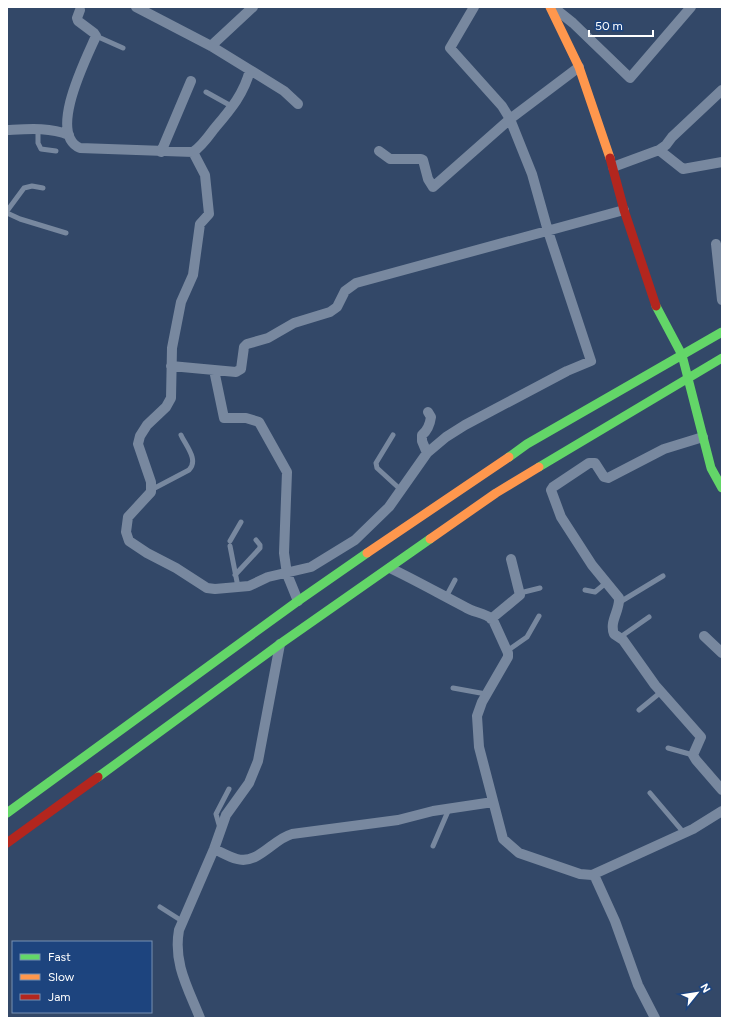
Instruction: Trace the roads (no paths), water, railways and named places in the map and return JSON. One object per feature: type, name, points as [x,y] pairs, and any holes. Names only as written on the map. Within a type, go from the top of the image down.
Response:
[{"type":"street","points":[[136,7],[211,46],[284,91],[298,104]]},
{"type":"street","points":[[211,46],[253,7]]},
{"type":"street","points":[[193,152],[206,175],[209,214],[199,227],[193,275],[181,302],[172,348],[171,398],[169,403],[147,425],[140,436],[138,444],[152,482],[151,490],[128,517],[126,532],[130,541],[152,557],[176,568],[206,588],[215,589],[249,586],[268,577],[287,574],[311,567],[355,540],[389,507],[402,491],[427,453],[446,437],[465,425],[567,371],[591,361],[548,231],[532,174],[510,119],[502,106],[450,48],[474,7]]},
{"type":"street","points":[[552,7],[573,23],[630,78],[691,7]]},
{"type":"street","points":[[552,7],[579,67],[613,167],[624,210],[656,305],[682,355],[711,468],[722,488]]},
{"type":"street","points":[[80,10],[77,18],[78,22],[96,36],[70,100],[67,118],[69,135],[76,146],[80,148],[193,152],[202,144],[233,107],[247,83],[250,70]]},
{"type":"street","points":[[379,151],[390,159],[424,160],[428,179],[433,187],[510,119],[579,67]]},
{"type":"street","points":[[161,152],[191,81]]},
{"type":"street","points":[[613,167],[659,150],[722,90]]},
{"type":"street","points":[[7,130],[38,129],[60,131],[69,135]]},
{"type":"street","points":[[659,150],[683,169],[722,162]]},
{"type":"street","points":[[171,366],[233,372],[239,371],[241,369],[244,347],[247,344],[268,338],[294,323],[330,312],[337,307],[345,291],[356,283],[624,210]]},
{"type":"street","points":[[716,244],[722,300]]},
{"type":"street","points":[[7,813],[298,601],[527,444],[722,332]]},
{"type":"street","points":[[7,843],[280,644],[496,493],[722,358]]},
{"type":"street","points":[[214,370],[224,418],[246,418],[259,422],[287,472],[284,536],[287,574],[298,601]]},
{"type":"street","points":[[427,453],[422,441],[422,436],[426,432],[431,422],[431,417],[428,412]]},
{"type":"street","points":[[703,437],[664,449],[608,478],[604,477],[595,464],[589,463],[553,487],[551,490],[562,517],[592,565],[617,594],[619,602],[612,629],[614,634],[620,638],[661,692],[701,737],[693,755],[722,790]]},
{"type":"street","points":[[491,619],[520,593],[511,560]]},
{"type":"street","points":[[390,568],[491,619],[507,651],[508,657],[486,694],[477,716],[479,747],[503,839],[519,853],[580,874],[592,875],[684,833],[722,811]]},
{"type":"street","points":[[704,636],[722,653]]},
{"type":"street","points":[[200,1018],[177,958],[176,944],[182,921],[214,849],[226,815],[249,783],[258,761],[280,644]]},
{"type":"street","points":[[214,849],[237,859],[248,860],[259,855],[277,840],[292,834],[398,820],[449,809],[493,802]]},
{"type":"street","points":[[592,875],[599,883],[638,985],[655,1018]]},
{"type":"lane","points":[[96,36],[123,48]]},
{"type":"lane","points":[[206,92],[233,107]]},
{"type":"lane","points":[[38,129],[38,143],[41,149],[56,151]]},
{"type":"lane","points":[[43,188],[32,186],[24,188],[7,212],[20,219],[66,232]]},
{"type":"lane","points":[[151,490],[189,470],[193,466],[194,460],[181,435]]},
{"type":"lane","points":[[393,435],[376,463],[377,468],[402,491]]},
{"type":"lane","points":[[238,587],[230,544],[241,522]]},
{"type":"lane","points":[[235,575],[260,548],[260,545],[256,540]]},
{"type":"lane","points":[[619,602],[663,576]]},
{"type":"lane","points":[[446,596],[455,580]]},
{"type":"lane","points":[[584,590],[595,592],[607,582]]},
{"type":"lane","points":[[520,593],[540,588]]},
{"type":"lane","points":[[507,651],[527,637],[539,616]]},
{"type":"lane","points":[[620,638],[649,617]]},
{"type":"lane","points":[[454,688],[486,694]]},
{"type":"lane","points":[[639,710],[661,692]]},
{"type":"lane","points":[[668,748],[693,755]]},
{"type":"lane","points":[[221,829],[216,814],[229,789]]},
{"type":"lane","points":[[650,793],[684,833]]},
{"type":"lane","points":[[432,846],[449,809]]},
{"type":"lane","points":[[160,907],[182,921]]}]
